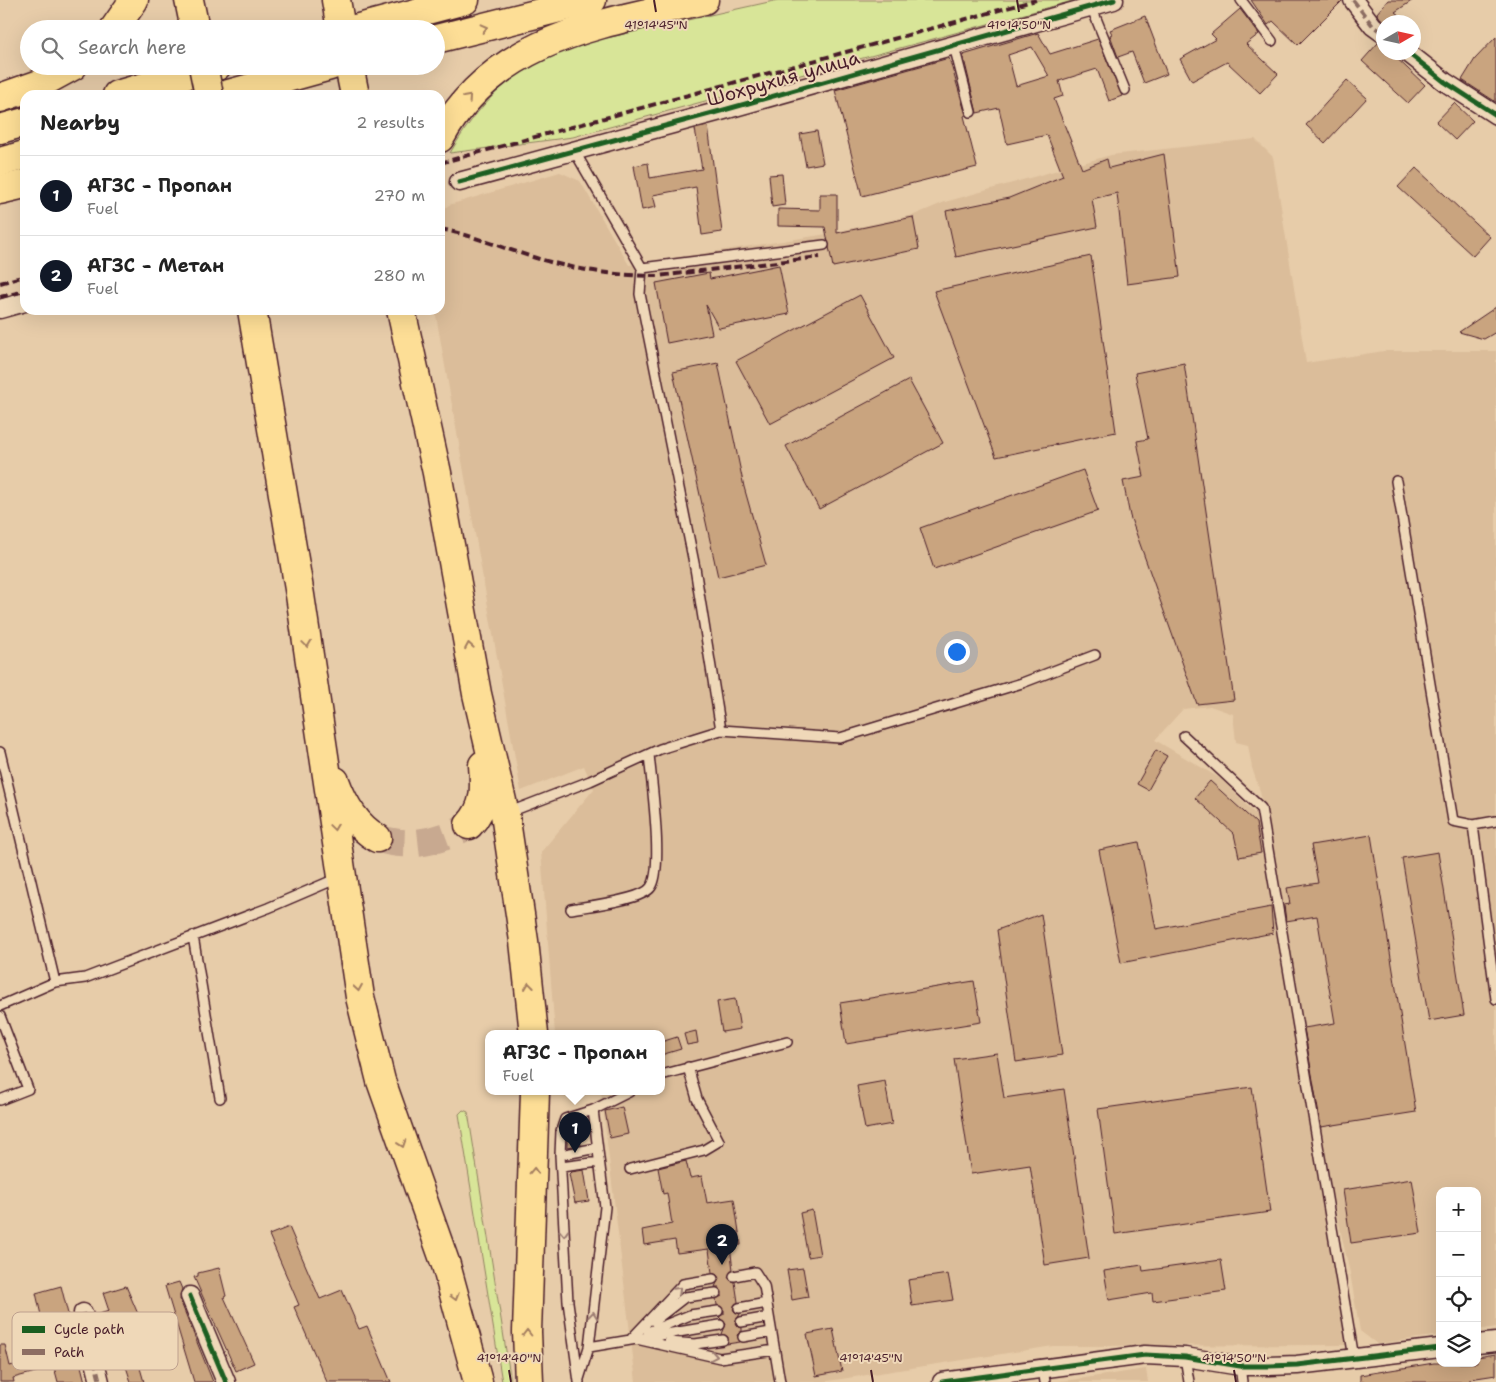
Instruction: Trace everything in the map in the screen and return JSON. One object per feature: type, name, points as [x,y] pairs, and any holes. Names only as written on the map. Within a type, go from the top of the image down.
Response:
[{"type":"main road","points":[[120,20],[134,0]]},
{"type":"main road","points":[[189,0],[193,20]]},
{"type":"main road","points":[[336,0],[339,20]]},
{"type":"main road","points":[[389,20],[465,0]]},
{"type":"main road","points":[[445,38],[599,11],[704,0]]},
{"type":"main road","points":[[445,130],[462,104],[499,69],[556,38],[599,11]]},
{"type":"main road","points":[[23,90],[40,84],[56,75]]},
{"type":"main road","points":[[134,90],[186,75]]},
{"type":"main road","points":[[205,75],[207,90]]},
{"type":"main road","points":[[242,90],[297,75]]},
{"type":"main road","points":[[351,75],[354,90]]},
{"type":"main road","points":[[0,98],[20,91]]},
{"type":"main road","points":[[0,129],[20,123]]},
{"type":"main road","points":[[0,162],[20,156]]},
{"type":"main road","points":[[0,190],[20,185]]},
{"type":"main road","points":[[235,315],[300,595]]},
{"type":"main road","points":[[253,315],[300,595],[360,998],[369,1039],[405,1153],[446,1265],[478,1382]]},
{"type":"main road","points":[[402,315],[437,473],[477,694],[505,814],[534,1030]]},
{"type":"main road","points":[[418,315],[437,473]]},
{"type":"main road","points":[[469,825],[482,806],[485,790],[477,694]]},
{"type":"main road","points":[[322,744],[346,806],[364,829],[377,838]]},
{"type":"main road","points":[[529,1382],[527,1332],[535,1095]]},
{"type":"street","name":"Шохрухия улица","points":[[459,182],[574,152],[954,46],[998,31],[1114,0]]},
{"type":"street","points":[[1353,0],[1376,28]]},
{"type":"street","points":[[1417,60],[1445,82],[1496,115]]},
{"type":"street","points":[[0,309],[20,303]]},
{"type":"street","points":[[190,1296],[226,1382]]},
{"type":"street","points":[[1481,1344],[1496,1342]]},
{"type":"street","points":[[942,1382],[1044,1375],[1145,1356],[1185,1357],[1241,1374],[1297,1365],[1436,1348]]},
{"type":"lane","points":[[1241,0],[1272,41]]},
{"type":"lane","points":[[1091,6],[1125,90]]},
{"type":"lane","points":[[954,46],[971,112]]},
{"type":"lane","points":[[574,152],[642,268],[640,294],[695,568],[721,730]]},
{"type":"lane","points":[[642,268],[824,245]]},
{"type":"lane","points":[[1396,481],[1453,820],[1472,825],[1496,821]]},
{"type":"lane","points":[[505,814],[649,754],[721,730],[840,738],[1022,683],[1095,655]]},
{"type":"lane","points":[[1184,736],[1261,808],[1354,1358]]},
{"type":"lane","points":[[0,752],[54,982]]},
{"type":"lane","points":[[571,909],[640,895],[651,888],[656,874],[656,850],[649,754]]},
{"type":"lane","points":[[1472,825],[1496,998]]},
{"type":"lane","points":[[0,1006],[54,982],[85,978],[341,876]]},
{"type":"lane","points":[[193,936],[220,1098]]},
{"type":"lane","points":[[0,1016],[28,1089],[0,1100]]},
{"type":"lane","points":[[665,1074],[787,1042]]},
{"type":"lane","points":[[630,1169],[704,1150],[719,1141],[697,1099],[688,1067]]},
{"type":"lane","points":[[579,1381],[568,1302],[560,1155],[561,1131],[565,1119],[593,1110],[623,1095]]},
{"type":"lane","points":[[579,1381],[589,1347],[605,1207],[593,1110]]},
{"type":"lane","points":[[560,1155],[597,1148]]},
{"type":"lane","points":[[561,1167],[599,1162]]},
{"type":"lane","points":[[734,1276],[755,1272],[764,1286],[780,1382]]},
{"type":"lane","points":[[632,1338],[683,1284],[713,1279]]},
{"type":"lane","points":[[632,1338],[686,1297],[716,1293]]},
{"type":"lane","points":[[739,1308],[767,1303]]},
{"type":"lane","points":[[632,1338],[690,1315],[718,1311]]},
{"type":"lane","points":[[741,1322],[769,1318]]},
{"type":"lane","points":[[589,1347],[632,1338],[720,1325]]},
{"type":"lane","points":[[743,1337],[771,1332]]},
{"type":"lane","points":[[632,1338],[695,1344],[722,1340]]},
{"type":"lane","points":[[632,1338],[720,1358],[774,1350]]},
{"type":"lane","points":[[1185,1357],[1189,1382]]},
{"type":"shaded area","points":[[1255,139],[1273,157],[1306,363],[1384,351],[1496,351],[1496,1327],[1481,1329],[1481,1187],[1436,1187],[1436,1336],[1377,1344],[1360,1331],[1350,1273],[1317,1127],[1260,791],[1252,768],[1248,745],[1236,742],[1233,714],[1210,706],[1183,709],[1155,740],[1221,779],[1259,818],[1349,1345],[1053,1346],[822,1382],[636,1382],[601,1095],[665,1095],[665,1030],[555,1030],[541,852],[594,789],[584,766],[521,791],[436,315],[445,315],[445,208],[449,205],[560,172],[580,181],[629,265],[821,235],[914,215],[945,202],[1111,155]]},
{"type":"shaded area","points":[[1146,1369],[1148,1382],[1058,1382]]},
{"type":"green space","points":[[778,0],[1076,0],[573,137],[450,153],[478,112],[492,96],[524,71],[542,61],[588,42]]},
{"type":"green space","points":[[463,1110],[468,1112],[511,1382],[502,1382],[459,1114]]},
{"type":"building","points":[[1251,0],[1343,0],[1298,45],[1273,21],[1268,25]]},
{"type":"building","points":[[1388,0],[1413,0],[1395,12],[1399,15],[1378,15],[1377,13]]},
{"type":"building","points":[[1240,9],[1259,34],[1246,44],[1278,74],[1260,93],[1227,62],[1192,81],[1180,59],[1216,39],[1211,34]]},
{"type":"building","points":[[1145,16],[1167,74],[1144,83],[1132,52],[1118,57],[1110,30]]},
{"type":"building","points":[[1038,33],[1050,54],[1098,39],[1122,96],[1109,101],[1097,69],[1059,81],[1063,96],[1054,99],[1082,169],[1107,159],[1109,168],[1164,154],[1180,277],[1127,284],[1117,193],[1092,199],[1097,227],[956,257],[946,211],[1009,198],[1063,176],[1047,135],[1007,144],[999,108],[977,113],[963,55]],"holes":[[[1032,47],[1049,76],[1016,86],[1008,55]]]},
{"type":"building","points":[[1496,37],[1496,102],[1462,80],[1475,59]]},
{"type":"building","points":[[1376,45],[1376,60],[1398,60],[1425,85],[1408,103],[1362,61]]},
{"type":"building","points":[[949,58],[966,115],[964,116],[977,167],[862,196],[835,90]]},
{"type":"building","points":[[1347,80],[1367,98],[1325,143],[1306,125]]},
{"type":"building","points":[[1454,103],[1473,121],[1455,140],[1436,122]]},
{"type":"building","points":[[708,126],[722,232],[702,235],[696,187],[653,195],[656,207],[642,210],[634,166],[648,163],[650,178],[702,169],[695,129]]},
{"type":"building","points":[[817,131],[823,163],[806,166],[800,134]]},
{"type":"building","points":[[1416,168],[1490,237],[1473,256],[1398,187]]},
{"type":"building","points":[[782,174],[785,205],[772,207],[769,175]]},
{"type":"building","points":[[820,194],[837,194],[837,233],[913,217],[919,249],[833,267],[825,227],[778,226],[778,209],[820,210]]},
{"type":"building","points":[[1091,256],[1116,432],[996,457],[934,291]]},
{"type":"building","points":[[779,265],[789,314],[719,328],[706,305],[712,334],[667,343],[656,283],[709,273],[710,279]]},
{"type":"building","points":[[860,295],[894,358],[770,424],[736,361]]},
{"type":"building","points":[[1496,307],[1496,332],[1484,339],[1459,332]]},
{"type":"building","points":[[718,363],[744,487],[766,565],[718,577],[673,372]]},
{"type":"building","points":[[1184,363],[1234,700],[1197,704],[1130,516],[1123,481],[1144,477],[1137,441],[1148,439],[1135,373]]},
{"type":"building","points":[[909,380],[943,443],[819,509],[786,446]]},
{"type":"building","points":[[1083,470],[1098,511],[934,569],[920,528]]},
{"type":"building","points":[[1156,750],[1167,756],[1148,790],[1137,784]]},
{"type":"building","points":[[1210,781],[1256,823],[1261,853],[1239,857],[1234,834],[1195,798]]},
{"type":"building","points":[[1371,835],[1416,1112],[1321,1127],[1304,1028],[1335,1023],[1317,916],[1286,921],[1284,905],[1290,904],[1287,888],[1318,883],[1311,845]]},
{"type":"building","points":[[1139,842],[1156,929],[1271,907],[1273,933],[1121,963],[1099,850]]},
{"type":"building","points":[[1438,852],[1464,1015],[1429,1021],[1402,858]]},
{"type":"building","points":[[1041,914],[1062,1055],[1016,1062],[997,930]]},
{"type":"building","points":[[974,981],[981,1022],[846,1044],[840,1003]]},
{"type":"building","points":[[735,999],[740,1029],[722,1032],[717,1002]]},
{"type":"building","points":[[696,1031],[698,1043],[687,1045],[684,1034]]},
{"type":"building","points":[[677,1037],[681,1049],[665,1054],[665,1041]]},
{"type":"building","points":[[997,1053],[1004,1098],[1064,1089],[1089,1258],[1045,1265],[1030,1165],[971,1174],[954,1059]]},
{"type":"building","points":[[885,1081],[892,1124],[865,1129],[857,1086]]},
{"type":"building","points":[[1252,1087],[1270,1212],[1115,1234],[1098,1109]]},
{"type":"building","points":[[622,1107],[628,1134],[610,1138],[605,1111]]},
{"type":"building","points":[[579,1135],[581,1145],[567,1147],[567,1137]]},
{"type":"building","points":[[686,1161],[690,1178],[702,1176],[707,1203],[734,1199],[741,1245],[730,1246],[733,1270],[728,1277],[735,1282],[738,1302],[733,1309],[740,1314],[735,1323],[742,1328],[742,1331],[737,1335],[740,1342],[727,1344],[728,1337],[722,1334],[726,1324],[719,1317],[724,1314],[724,1310],[717,1305],[716,1299],[722,1296],[722,1292],[719,1287],[715,1287],[719,1278],[712,1273],[709,1249],[677,1253],[675,1240],[644,1245],[642,1230],[672,1224],[667,1193],[663,1194],[658,1168]]},
{"type":"building","points":[[584,1170],[589,1201],[575,1203],[569,1174]]},
{"type":"building","points":[[1412,1179],[1421,1233],[1351,1243],[1343,1190]]},
{"type":"building","points":[[812,1210],[820,1255],[808,1257],[800,1213]]},
{"type":"building","points":[[289,1227],[320,1299],[342,1290],[359,1329],[367,1326],[391,1382],[327,1382],[294,1307],[299,1305],[269,1235]]},
{"type":"building","points":[[1221,1260],[1226,1291],[1153,1301],[1152,1293],[1109,1300],[1104,1271],[1142,1265],[1143,1271]]},
{"type":"building","points":[[219,1268],[226,1296],[224,1297],[254,1363],[236,1371],[194,1277],[198,1276],[198,1273]]},
{"type":"building","points":[[803,1268],[808,1297],[792,1300],[787,1270]]},
{"type":"building","points":[[948,1274],[953,1300],[912,1306],[908,1280]]},
{"type":"building","points":[[179,1282],[182,1289],[180,1300],[213,1382],[194,1382],[178,1329],[178,1312],[173,1312],[165,1286]]},
{"type":"building","points":[[61,1286],[68,1312],[40,1312],[36,1293]]},
{"type":"building","points":[[126,1286],[137,1312],[106,1312],[109,1311],[103,1293]]},
{"type":"building","points":[[833,1329],[842,1371],[816,1376],[807,1334]]},
{"type":"building","points":[[0,1345],[5,1345],[10,1366],[12,1365],[12,1370],[43,1370],[13,1378],[14,1382],[0,1382]]},
{"type":"building","points":[[1496,1354],[1496,1375],[1470,1379],[1470,1382],[1360,1382],[1360,1375],[1434,1363],[1436,1363],[1436,1367],[1481,1367],[1481,1356]]},
{"type":"building","points":[[55,1370],[82,1370],[85,1382],[58,1382]]},
{"type":"building","points":[[127,1370],[141,1370],[144,1382],[131,1382]]},
{"type":"tunnel","points":[[377,838],[400,843],[424,842],[447,836],[469,825]]},
{"type":"railway","points":[[445,162],[1036,0]]},
{"type":"railway","points":[[445,230],[551,262],[596,272],[627,275],[658,276],[820,257]]},
{"type":"railway","points":[[0,283],[20,277]]},
{"type":"railway","points":[[0,297],[20,292]]},
{"type":"marked path","points":[[1353,0],[1376,28]]},
{"type":"marked path","points":[[97,1370],[100,1382]]},
{"type":"cycle path","points":[[459,182],[724,110],[1114,0]]},
{"type":"cycle path","points":[[1417,60],[1445,82],[1496,115]]},
{"type":"cycle path","points":[[190,1296],[226,1382]]},
{"type":"cycle path","points":[[942,1382],[1145,1355],[1185,1357],[1240,1366],[1269,1366],[1297,1365],[1436,1348]]},
{"type":"place","name":"АГЗС - Пропан","points":[[575,1153]]},
{"type":"place","name":"АГЗС - Метан","points":[[722,1265]]}]
